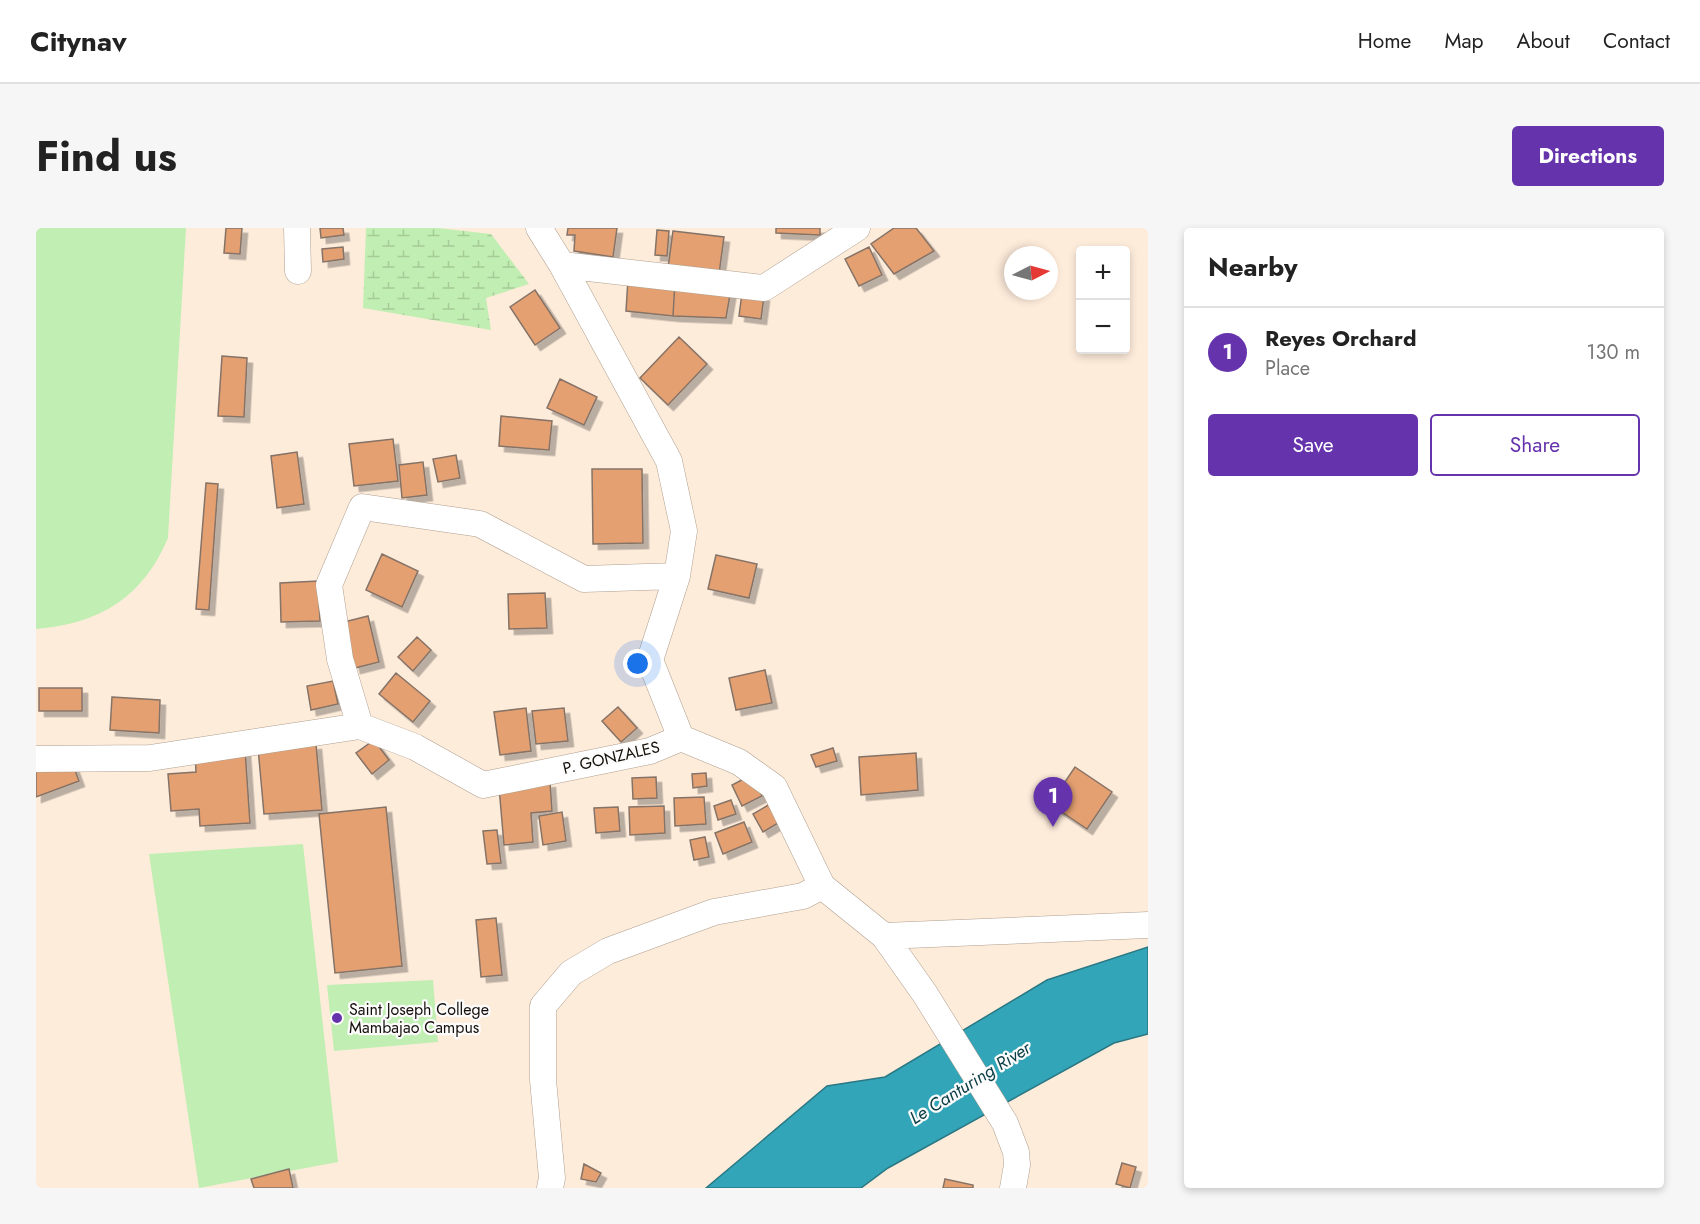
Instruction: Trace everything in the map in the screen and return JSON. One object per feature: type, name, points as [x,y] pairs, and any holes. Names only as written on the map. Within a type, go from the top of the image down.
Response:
[{"type":"street","points":[[297,228],[298,271]]},
{"type":"street","name":"P. GONZALES","points":[[360,726],[415,747],[483,785],[650,751],[681,738],[650,660],[677,576],[684,531],[669,460],[562,265],[539,228]]},
{"type":"street","points":[[562,265],[764,288],[857,228]]},
{"type":"street","points":[[36,759],[150,758],[360,726],[340,659],[329,585],[362,507],[480,524],[584,579],[677,576]]},
{"type":"street","points":[[681,738],[739,762],[774,787],[822,886],[884,936],[924,994],[1005,1124],[1016,1152],[1017,1165],[1013,1188]]},
{"type":"street","points":[[550,1188],[552,1178],[543,1080],[543,1006],[571,973],[608,951],[714,912],[803,896],[822,886]]},
{"type":"street","points":[[884,936],[1148,925]]},
{"type":"green space","points":[[36,228],[186,228],[168,538],[158,559],[146,576],[117,604],[80,621],[36,629]]},
{"type":"green space","points":[[366,228],[438,228],[491,234],[529,284],[486,298],[491,330],[363,308]]},
{"type":"green space","points":[[303,844],[338,1162],[199,1188],[149,854]]},
{"type":"green space","points":[[433,980],[438,1042],[334,1051],[327,985]]},
{"type":"water","name":"Le Canturing River","points":[[1148,947],[1148,1034],[1114,1043],[888,1168],[861,1188],[706,1188],[827,1086],[885,1077],[1047,980]]},
{"type":"building","points":[[226,228],[242,228],[240,254],[224,253]]},
{"type":"building","points":[[320,228],[343,228],[344,235],[321,238]]},
{"type":"building","points":[[568,228],[617,228],[613,257],[574,251],[575,235],[567,235]]},
{"type":"building","points":[[776,228],[820,228],[820,235],[776,233]]},
{"type":"building","points":[[894,228],[916,228],[934,251],[894,274],[871,244]]},
{"type":"building","points":[[657,230],[669,231],[667,256],[655,255]]},
{"type":"building","points":[[673,231],[724,237],[719,274],[668,268]]},
{"type":"building","points":[[343,247],[344,259],[323,262],[322,249]]},
{"type":"building","points":[[869,247],[882,275],[859,286],[845,259]]},
{"type":"building","points":[[628,279],[675,281],[673,316],[626,311]]},
{"type":"building","points":[[675,281],[731,289],[726,318],[673,316]]},
{"type":"building","points":[[535,290],[560,328],[535,345],[510,307]]},
{"type":"building","points":[[742,293],[764,296],[761,319],[739,316]]},
{"type":"building","points":[[679,337],[707,364],[668,405],[640,378]]},
{"type":"building","points":[[222,356],[247,358],[244,417],[218,416]]},
{"type":"building","points":[[560,379],[597,397],[584,425],[547,408]]},
{"type":"building","points":[[501,416],[552,421],[549,450],[499,446]]},
{"type":"building","points":[[393,439],[398,481],[354,486],[349,444]]},
{"type":"building","points":[[297,452],[304,504],[277,508],[271,456]]},
{"type":"building","points":[[456,455],[460,478],[438,482],[433,459]]},
{"type":"building","points":[[423,462],[427,495],[402,498],[399,465]]},
{"type":"building","points":[[592,469],[642,469],[643,543],[593,544]]},
{"type":"building","points":[[206,483],[218,484],[209,610],[196,609]]},
{"type":"building","points":[[382,554],[418,571],[402,607],[366,590]]},
{"type":"building","points":[[716,555],[757,564],[749,598],[708,589]]},
{"type":"building","points":[[318,581],[320,621],[281,622],[280,583]]},
{"type":"building","points":[[545,593],[547,628],[509,629],[508,594]]},
{"type":"building","points":[[368,616],[379,662],[355,668],[344,622]]},
{"type":"building","points":[[417,637],[431,650],[413,671],[398,657]]},
{"type":"building","points":[[765,670],[772,703],[736,710],[729,678]]},
{"type":"building","points":[[396,673],[430,701],[413,722],[379,694]]},
{"type":"building","points":[[333,681],[338,704],[311,710],[307,686]]},
{"type":"building","points":[[39,688],[82,688],[82,711],[39,711]]},
{"type":"building","points":[[112,697],[160,700],[159,733],[110,730]]},
{"type":"building","points":[[618,707],[637,728],[621,742],[602,721]]},
{"type":"building","points":[[526,708],[531,751],[500,755],[494,712]]},
{"type":"building","points":[[564,708],[568,741],[536,744],[532,711]]},
{"type":"building","points":[[374,740],[389,760],[372,774],[356,753]]},
{"type":"building","points":[[316,744],[322,810],[264,814],[258,748]]},
{"type":"building","points":[[833,748],[837,761],[816,767],[811,755]]},
{"type":"building","points":[[245,749],[250,823],[200,826],[199,809],[171,811],[168,774],[196,772],[195,753]]},
{"type":"building","points":[[916,753],[918,790],[861,795],[859,757]]},
{"type":"building","points":[[73,765],[79,781],[36,797],[36,766]]},
{"type":"building","points":[[1075,767],[1112,792],[1087,829],[1050,804]]},
{"type":"building","points":[[706,773],[707,786],[693,788],[692,774]]},
{"type":"building","points":[[751,775],[762,796],[742,806],[732,785]]},
{"type":"building","points":[[656,777],[657,798],[633,799],[632,778]]},
{"type":"building","points":[[550,782],[552,811],[531,813],[533,842],[504,845],[499,787]]},
{"type":"building","points":[[704,797],[706,824],[675,826],[674,798]]},
{"type":"building","points":[[731,800],[736,814],[718,820],[714,806]]},
{"type":"building","points":[[775,801],[785,819],[763,832],[753,814]]},
{"type":"building","points":[[664,806],[665,833],[630,835],[629,807]]},
{"type":"building","points":[[386,807],[402,966],[335,973],[319,814]]},
{"type":"building","points":[[618,807],[620,831],[596,833],[594,808]]},
{"type":"building","points":[[562,812],[566,841],[543,845],[539,816]]},
{"type":"building","points":[[744,822],[752,842],[723,854],[715,833]]},
{"type":"building","points":[[497,830],[501,863],[487,864],[483,831]]},
{"type":"building","points":[[705,837],[709,857],[694,860],[690,840]]},
{"type":"building","points":[[496,918],[502,975],[481,977],[476,920]]},
{"type":"building","points":[[1122,1163],[1136,1167],[1130,1188],[1116,1184]]},
{"type":"building","points":[[584,1164],[601,1173],[596,1182],[581,1179]]},
{"type":"building","points":[[289,1169],[293,1188],[254,1188],[251,1179]]},
{"type":"building","points":[[945,1179],[973,1185],[973,1188],[943,1188]]},
{"type":"place","name":"Reyes Orchard","points":[[1053,827]]},
{"type":"place","name":"Saint Joseph College Mambajao Campus","points":[[337,1018]]}]
